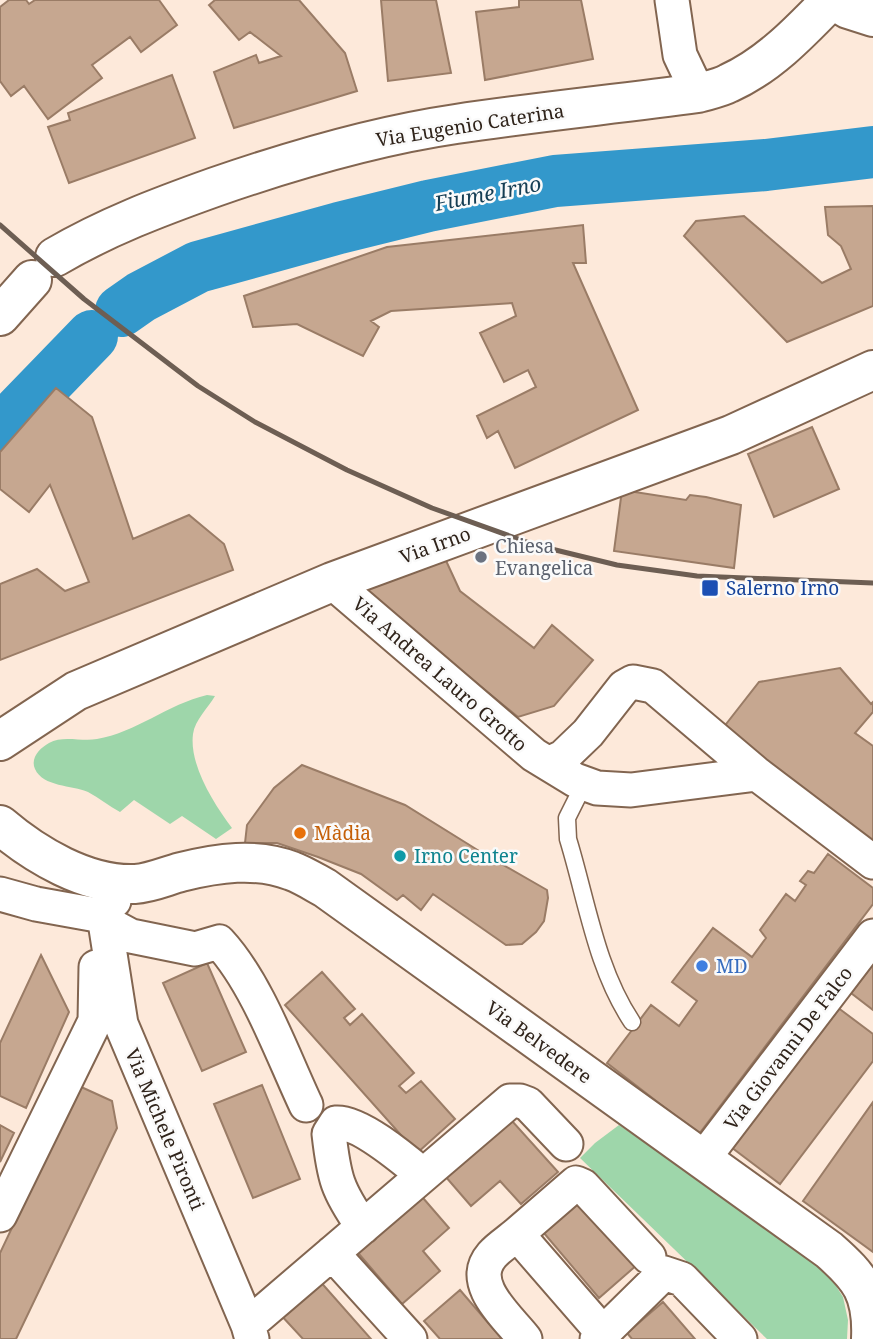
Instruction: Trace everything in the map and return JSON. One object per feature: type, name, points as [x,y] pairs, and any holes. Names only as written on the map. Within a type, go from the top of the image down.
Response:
[{"type":"main road","name":"Via Eugenio Caterina","points":[[0,316],[43,269],[97,233],[132,217],[248,176],[354,144],[453,124],[698,93],[729,83],[766,61],[832,0]]},
{"type":"main road","points":[[832,0],[848,9],[873,17]]},
{"type":"main road","name":"Via Irno","points":[[0,741],[76,691],[332,582],[731,435],[873,370]]},
{"type":"main road","name":"Via Irno","points":[[0,762],[41,729],[76,691]]},
{"type":"main road","points":[[0,825],[110,901]]},
{"type":"main road","name":"Via Belvedere","points":[[110,901],[181,872],[238,862],[265,863],[292,871],[325,888],[830,1250],[855,1273],[865,1289],[871,1321]]},
{"type":"street","points":[[672,0],[680,55],[698,93]]},
{"type":"street","name":"Via Andrea Lauro Grotto","points":[[332,582],[534,755],[575,780],[597,788],[631,790],[757,774]]},
{"type":"street","points":[[550,763],[563,757],[587,733],[624,687],[633,682],[653,686],[757,774],[873,862]]},
{"type":"street","name":"Via Belvedere","points":[[0,894],[36,904],[110,901]]},
{"type":"street","points":[[110,901],[131,936],[195,949],[219,942],[247,978],[306,1105]]},
{"type":"street","points":[[0,1215],[95,1021],[110,901]]},
{"type":"street","name":"Via Michele Pironti","points":[[110,901],[121,1024],[250,1332]]},
{"type":"street","name":"Via Giovanni De Falco","points":[[704,1159],[873,936]]},
{"type":"street","points":[[250,1332],[332,1254],[510,1101],[528,1104],[566,1144]]},
{"type":"street","points":[[363,1227],[343,1198],[334,1173],[329,1134],[336,1123],[345,1122],[394,1151],[423,1175]]},
{"type":"street","points":[[525,1339],[485,1289],[483,1276],[487,1262],[576,1183],[583,1186],[649,1257]]},
{"type":"street","points":[[512,1238],[600,1336],[664,1273],[682,1279],[740,1339]]},
{"type":"street","points":[[332,1254],[410,1339]]},
{"type":"lane","points":[[585,782],[567,818],[568,839],[602,963],[617,1000],[632,1023]]},
{"type":"green space","points":[[207,695],[215,696],[196,724],[193,746],[204,784],[232,828],[216,839],[182,816],[170,824],[134,800],[120,812],[88,792],[44,779],[35,769],[35,757],[49,743],[60,739],[91,740],[111,736]]},
{"type":"green space","points":[[619,1125],[826,1270],[843,1297],[848,1320],[847,1339],[767,1339],[580,1158]]},
{"type":"building","points":[[9,0],[26,0],[29,4],[35,0],[159,0],[177,25],[141,52],[130,37],[92,65],[102,78],[48,119],[24,86],[11,96],[0,81],[0,7]]},
{"type":"building","points":[[215,0],[299,0],[345,53],[357,91],[234,128],[214,72],[256,55],[259,63],[281,56],[250,32],[239,40],[209,5]]},
{"type":"building","points":[[381,0],[436,0],[451,73],[388,81]]},
{"type":"building","points":[[519,0],[581,0],[593,59],[485,80],[476,12],[519,7]]},
{"type":"building","points":[[172,75],[195,138],[69,183],[48,127],[70,120],[68,113]]},
{"type":"building","points":[[873,206],[873,306],[787,342],[684,236],[696,221],[744,216],[822,283],[851,269],[841,246],[828,235],[825,207]]},
{"type":"building","points":[[583,225],[586,263],[573,263],[638,410],[515,468],[498,431],[487,438],[477,416],[536,387],[528,370],[504,382],[480,333],[516,316],[512,303],[391,311],[371,321],[379,327],[363,356],[297,324],[253,327],[244,296],[387,247]]},
{"type":"building","points":[[56,388],[92,417],[133,539],[189,515],[224,544],[233,570],[0,660],[0,584],[37,569],[65,591],[89,582],[50,485],[29,512],[0,489],[0,452]]},
{"type":"building","points":[[812,427],[839,489],[774,517],[748,454]]},
{"type":"building","name":"Salerno Irno","points":[[622,490],[686,500],[690,495],[706,497],[741,505],[734,568],[614,551]]},
{"type":"building","points":[[442,552],[460,591],[534,648],[552,625],[593,660],[554,706],[518,717],[364,591]]},
{"type":"building","points":[[840,668],[871,704],[873,702],[873,712],[855,733],[873,746],[873,844],[723,728],[759,682]]},
{"type":"building","name":"Irno Center","points":[[302,765],[405,805],[547,890],[544,921],[522,944],[506,945],[433,894],[421,910],[403,895],[397,900],[361,874],[318,857],[277,843],[245,843],[247,825],[274,788]]},
{"type":"building","points":[[828,854],[873,888],[873,904],[699,1134],[607,1063],[651,1005],[679,1026],[697,1001],[672,982],[713,928],[752,957],[766,938],[760,930],[786,894],[795,901],[806,885],[800,881],[808,871],[814,873]]},
{"type":"building","points":[[41,955],[69,1012],[26,1108],[0,1096],[0,1043]]},
{"type":"building","points":[[207,963],[246,1052],[202,1071],[163,983]]},
{"type":"building","points":[[873,964],[873,1010],[851,993]]},
{"type":"building","points":[[322,972],[355,1009],[344,1018],[350,1025],[362,1014],[414,1073],[399,1086],[406,1093],[421,1081],[455,1119],[417,1153],[285,1005]]},
{"type":"building","points":[[837,1007],[873,1034],[873,1061],[780,1184],[731,1147]]},
{"type":"building","points":[[262,1085],[300,1179],[253,1198],[214,1104]]},
{"type":"building","points":[[79,1086],[112,1101],[117,1128],[16,1339],[0,1339],[0,1253]]},
{"type":"building","points":[[873,1102],[873,1252],[803,1201]]},
{"type":"building","points":[[504,1112],[558,1172],[521,1204],[500,1181],[471,1206],[439,1169]]},
{"type":"building","points":[[0,1125],[14,1133],[0,1162]]},
{"type":"building","points":[[417,1191],[449,1228],[423,1251],[440,1271],[402,1304],[353,1247]]},
{"type":"building","points":[[576,1193],[638,1264],[599,1298],[538,1226]]},
{"type":"building","points":[[318,1279],[371,1339],[303,1339],[279,1313]]},
{"type":"building","points":[[460,1290],[502,1339],[440,1339],[424,1321]]},
{"type":"building","points":[[663,1302],[695,1339],[632,1339],[627,1333]]},
{"type":"waterway","name":"Fiume Irno","points":[[121,311],[141,297],[198,267],[428,206],[555,181],[766,165],[873,152]]},
{"type":"waterway","name":"Fiume Irno","points":[[0,431],[92,336]]},
{"type":"railway","points":[[0,225],[84,299],[198,386],[255,422],[347,470],[432,508],[535,545],[617,565],[697,576],[873,583]]},
{"type":"place","name":"Chiesa Evangelica","points":[[481,557]]},
{"type":"place","name":"Salerno Irno","points":[[710,588]]},
{"type":"place","name":"Màdia","points":[[300,833]]},
{"type":"place","name":"Irno Center","points":[[400,856]]},
{"type":"place","name":"MD","points":[[702,966]]}]
